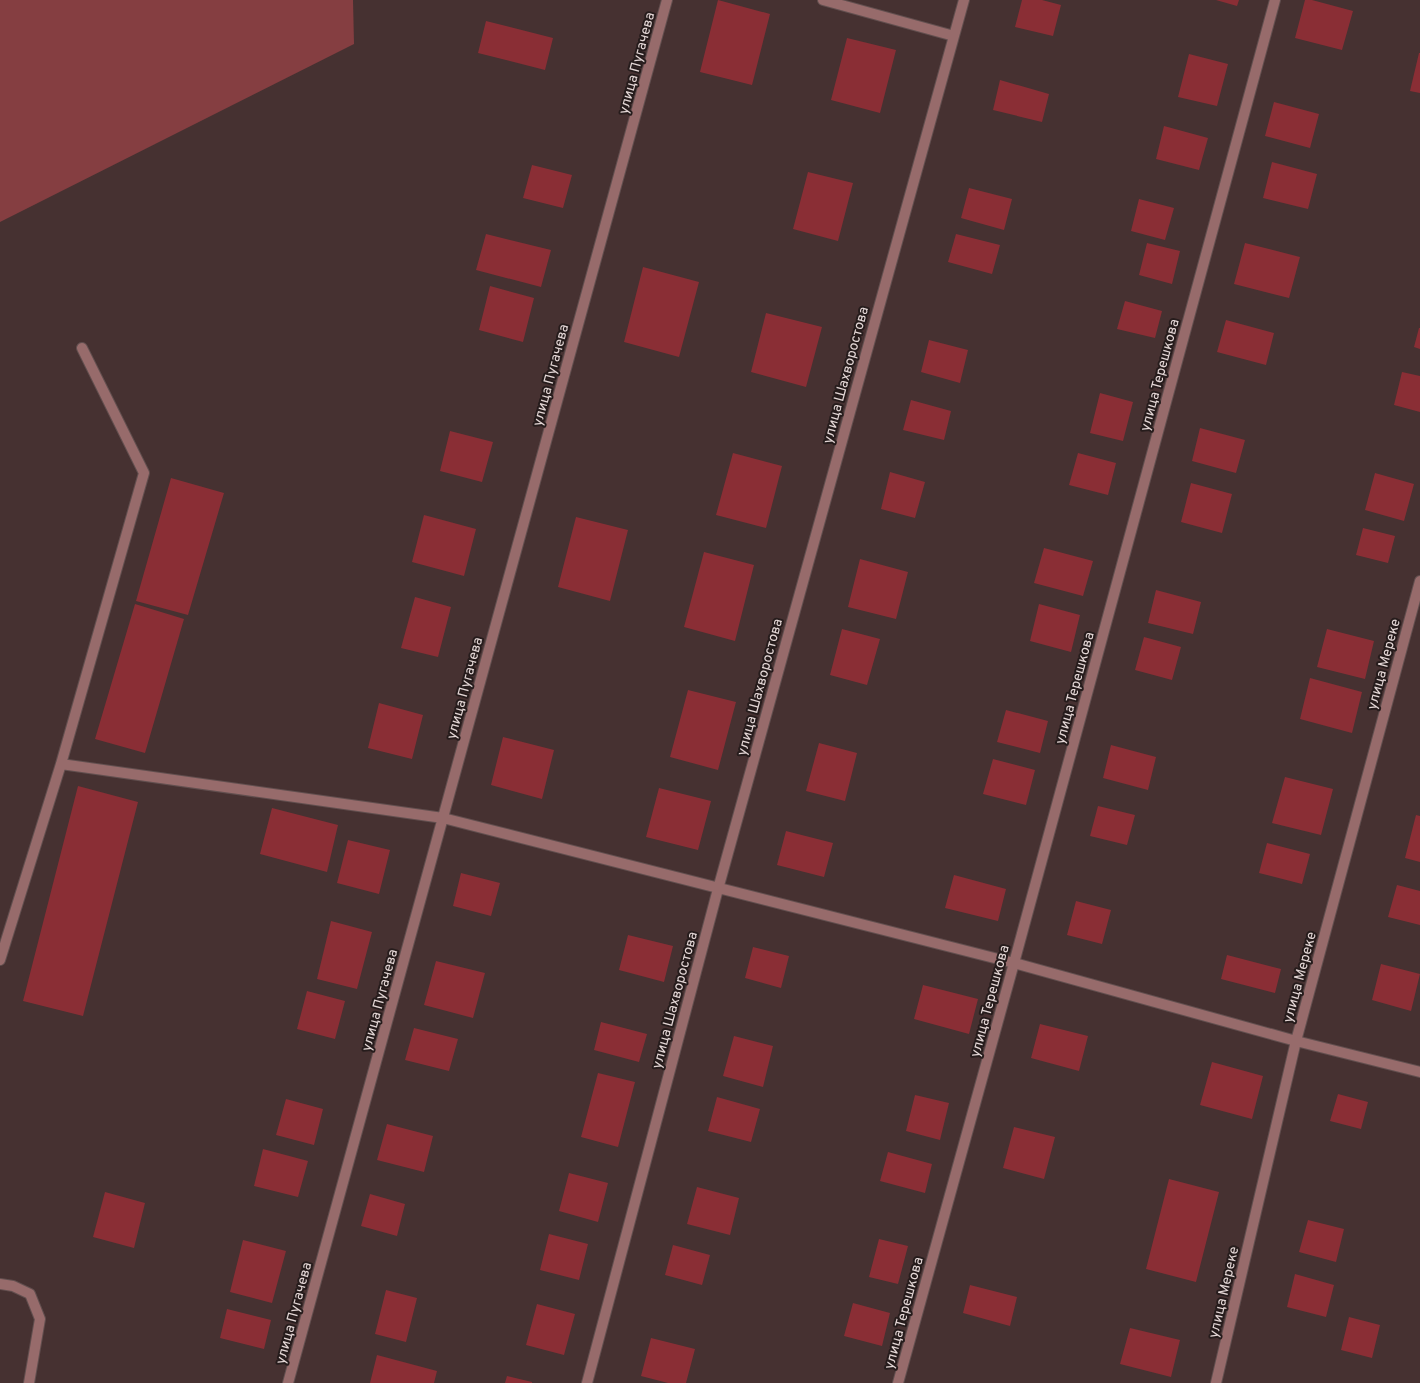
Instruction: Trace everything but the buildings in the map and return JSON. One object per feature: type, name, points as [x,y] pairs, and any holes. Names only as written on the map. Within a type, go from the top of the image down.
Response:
[{"type":"street","name":"улица Пугачева","points":[[288,1383],[667,0]]},
{"type":"street","points":[[823,0],[954,36]]},
{"type":"street","name":"улица Шахворостова","points":[[587,1383],[718,889],[964,0]]},
{"type":"street","name":"улица Терешкова","points":[[898,1383],[1014,963],[1275,0]]},
{"type":"street","points":[[0,960],[61,764],[144,473],[82,348]]},
{"type":"street","name":"улица Мереке","points":[[1216,1383],[1296,1041],[1420,581]]},
{"type":"street","points":[[61,764],[443,818],[1014,963],[1296,1041],[1420,1072]]},
{"type":"street","points":[[0,1284],[13,1286],[30,1294],[40,1319],[29,1383]]},
{"type":"shaded area","points":[[0,0],[353,0],[354,44],[0,222]]}]
